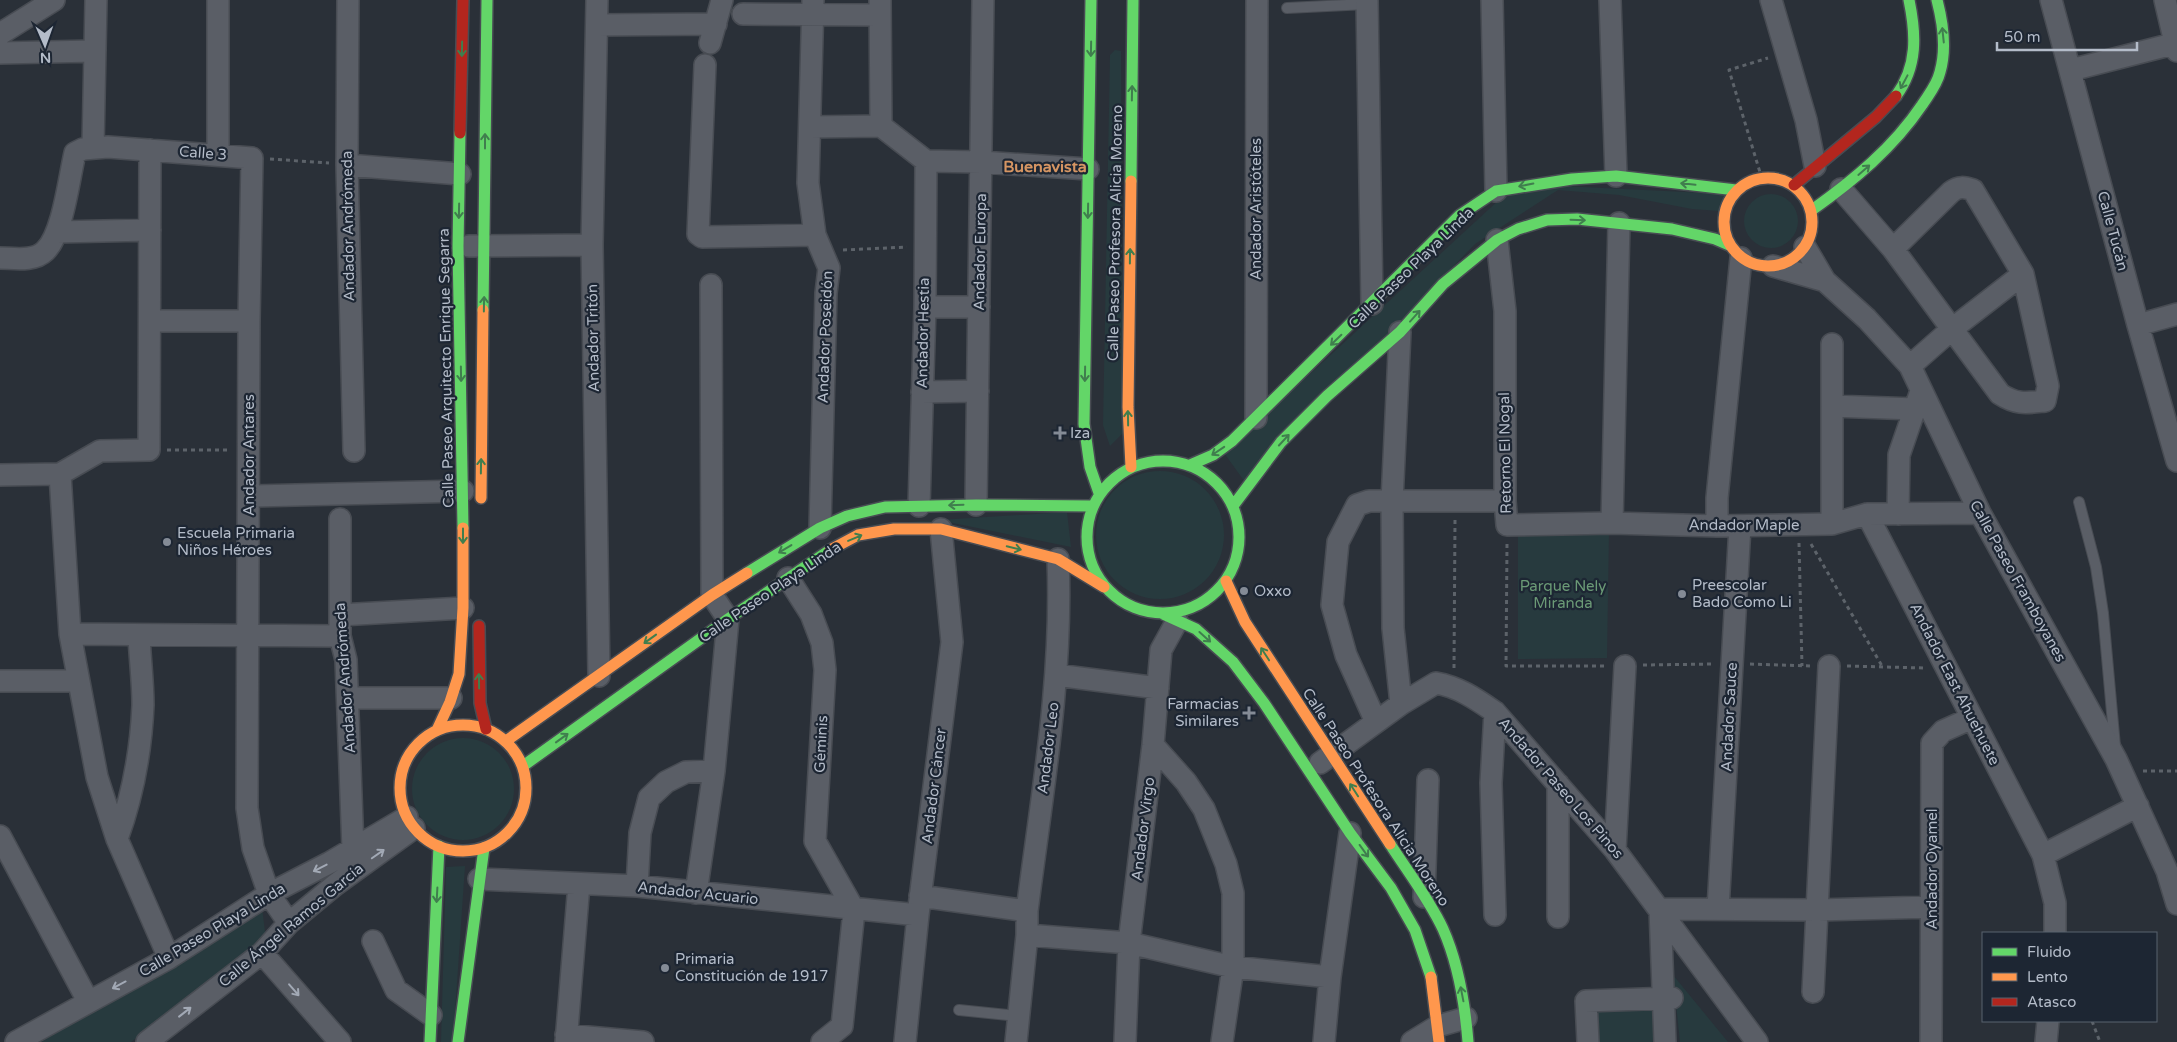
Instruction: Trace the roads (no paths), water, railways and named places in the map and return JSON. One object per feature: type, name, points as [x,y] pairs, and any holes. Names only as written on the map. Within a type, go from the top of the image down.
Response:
[{"type":"street","points":[[0,34],[54,0]]},
{"type":"street","points":[[0,258],[29,258],[44,252],[57,232],[75,153],[93,147],[96,0]]},
{"type":"street","points":[[218,0],[218,154]]},
{"type":"street","name":"Andador Andrómeda","points":[[348,0],[347,165],[354,451]]},
{"type":"street","name":"Calle Paseo Arquitecto Enrique Segarra","points":[[463,0],[458,246],[463,491],[480,703],[486,729]]},
{"type":"street","points":[[481,512],[486,0]]},
{"type":"street","name":"Andador Tritón","points":[[597,0],[592,245],[599,676]]},
{"type":"street","points":[[597,25],[713,34],[722,0]]},
{"type":"street","name":"Andador Europa","points":[[976,505],[983,0]]},
{"type":"street","name":"Calle Paseo Profesora Alicia Moreno","points":[[1091,0],[1096,25],[1088,169],[1084,424],[1090,467],[1099,493]]},
{"type":"street","name":"Calle Paseo Profesora Alicia Moreno","points":[[1131,467],[1128,406],[1128,24],[1133,0]]},
{"type":"street","name":"Andador Aristóteles","points":[[1256,418],[1257,0]]},
{"type":"street","points":[[1492,0],[1496,191]]},
{"type":"street","points":[[1610,0],[1616,176]]},
{"type":"street","points":[[1771,0],[1806,120],[1816,166]]},
{"type":"street","points":[[1794,185],[1858,133],[1896,96],[1906,79],[1914,57],[1909,0]]},
{"type":"street","points":[[1812,210],[1841,189],[1894,142],[1918,112],[1938,80],[1944,43],[1937,0]]},
{"type":"street","name":"Calle Tucán","points":[[2051,0],[2138,325],[2177,461]]},
{"type":"street","points":[[2071,70],[2176,46],[2165,0]]},
{"type":"street","points":[[1367,2],[1372,304]]},
{"type":"street","points":[[743,14],[813,7],[879,8],[881,126]]},
{"type":"street","name":"Andador Poseidón","points":[[813,7],[808,183],[819,243],[829,268],[826,293],[820,528]]},
{"type":"street","points":[[0,53],[94,51]]},
{"type":"street","points":[[705,65],[699,236],[819,243]]},
{"type":"street","points":[[810,127],[881,126],[926,161],[981,162],[1088,169]]},
{"type":"street","name":"Calle 3","points":[[93,147],[218,154],[252,158]]},
{"type":"street","points":[[0,476],[60,474],[100,451],[149,450],[150,150]]},
{"type":"street","name":"Andador Antares","points":[[252,158],[249,321],[247,808],[253,848],[269,894],[289,923]]},
{"type":"street","name":"Andador Hestia","points":[[919,506],[925,306],[926,161]]},
{"type":"street","points":[[347,165],[460,174]]},
{"type":"street","name":"Calle Paseo Playa Linda","points":[[1190,465],[1213,455],[1232,441],[1460,215],[1496,191],[1552,181],[1616,176],[1736,190]]},
{"type":"street","points":[[1233,506],[1281,442],[1327,396],[1400,332],[1444,284],[1497,240],[1518,229],[1547,220],[1577,219],[1672,229],[1715,239],[1735,251],[1756,265],[1773,266],[1791,260],[1805,247],[1812,229],[1812,210],[1805,196],[1794,185],[1775,178],[1754,179],[1736,190],[1728,202],[1723,216],[1724,231],[1735,251],[1717,498],[1717,526]]},
{"type":"street","points":[[1841,189],[1893,249],[2000,394],[2012,402],[2029,403],[2045,400],[2048,386],[2023,274],[1972,190],[1963,187],[1956,188],[1950,192],[1893,249]]},
{"type":"street","points":[[1612,523],[1619,224]]},
{"type":"street","points":[[57,232],[150,230]]},
{"type":"street","name":"Retorno El Nogal","points":[[1497,240],[1505,311],[1505,501],[1507,526]]},
{"type":"street","points":[[458,246],[592,245]]},
{"type":"street","name":"Calle Paseo Framboyanes","points":[[1805,247],[1825,281],[1867,319],[1910,366],[1918,400],[2119,766],[2167,871],[2177,904]]},
{"type":"street","name":"Calle Paseo Framboyanes","points":[[1773,266],[1825,281]]},
{"type":"street","points":[[1910,366],[1952,329],[2023,274]]},
{"type":"street","points":[[696,893],[714,771],[728,619],[712,595],[711,285]]},
{"type":"street","points":[[925,306],[979,307]]},
{"type":"street","points":[[2138,325],[2177,314]]},
{"type":"street","points":[[150,321],[249,321]]},
{"type":"street","points":[[1309,770],[1401,704],[1392,628],[1392,501],[1400,332]]},
{"type":"street","points":[[1832,344],[1832,524]]},
{"type":"street","points":[[922,392],[978,391]]},
{"type":"street","points":[[1832,406],[1918,400],[1899,456],[1898,514]]},
{"type":"street","points":[[1170,617],[1209,599],[1226,581],[1235,564],[1239,545],[1239,525],[1233,506],[1223,489],[1208,475],[1190,465],[1170,461],[1150,461],[1131,467],[1113,478],[1099,493],[1092,506],[1086,534],[1090,562],[1104,587],[1120,601],[1141,610],[1170,617],[1196,629],[1233,662],[1264,703],[1350,833],[1391,888],[1415,930],[1430,970],[1439,1034]]},
{"type":"street","points":[[60,474],[70,634],[97,778],[117,839],[169,958]]},
{"type":"street","points":[[249,496],[463,491]]},
{"type":"street","points":[[1376,722],[1346,655],[1332,605],[1338,542],[1357,505],[1369,501],[1505,501]]},
{"type":"street","name":"Calle Paseo Playa Linda","points":[[506,741],[712,595],[820,528],[847,516],[885,507],[976,505],[1092,506]]},
{"type":"street","name":"Andador Maple","points":[[1507,526],[1612,523],[1717,526],[1799,525],[1832,524],[1867,514],[1980,513]]},
{"type":"street","name":"Andador East Ahuehuete","points":[[1867,514],[2043,855],[2055,903],[2055,932]]},
{"type":"street","name":"Andador Andrómeda","points":[[340,519],[340,636],[346,660],[355,858]]},
{"type":"street","name":"Andador Sauce","points":[[1718,909],[1740,526]]},
{"type":"street","name":"Calle Paseo Playa Linda","points":[[523,766],[728,619],[828,551],[858,535],[894,529],[942,530],[1058,559],[1104,587]]},
{"type":"street","name":"Andador Cáncer","points":[[905,1042],[919,906],[952,642],[942,530]]},
{"type":"street","name":"Andador Leo","points":[[1016,1042],[1027,935],[1027,911],[1055,698],[1060,606],[1058,559]]},
{"type":"street","name":"Géminis","points":[[788,578],[811,614],[822,643],[825,670],[815,841],[854,910]]},
{"type":"street","name":"Calle Paseo Profesora Alicia Moreno","points":[[1226,581],[1245,622],[1424,897],[1445,934],[1458,975],[1466,1018],[1468,1042]]},
{"type":"street","points":[[340,614],[471,609]]},
{"type":"street","name":"Calle Paseo Arquitecto Enrique Segarra","points":[[437,730],[459,674],[471,609]]},
{"type":"street","name":"Andador Virgo","points":[[1125,1042],[1130,943],[1161,650],[1170,617]]},
{"type":"street","points":[[70,634],[340,636]]},
{"type":"street","points":[[117,839],[129,806],[138,764],[143,704],[139,636]]},
{"type":"street","points":[[1615,850],[1625,666]]},
{"type":"street","points":[[1813,992],[1828,666]]},
{"type":"street","points":[[1056,675],[1158,688]]},
{"type":"street","points":[[0,681],[78,681]]},
{"type":"street","name":"Andador Paseo Los Pinos","points":[[1401,704],[1436,683],[1454,686],[1495,712],[1615,850],[1757,1042]]},
{"type":"street","points":[[348,698],[451,698]]},
{"type":"street","points":[[1495,712],[1491,783],[1495,915]]},
{"type":"street","name":"Andador Oyamel","points":[[1931,1042],[1932,743],[1943,731],[1972,718]]},
{"type":"street","points":[[453,725],[470,725],[486,729],[506,741],[523,766],[527,786],[524,806],[516,824],[501,838],[484,848],[462,851],[439,846],[411,823],[400,793],[403,767],[416,745],[437,730],[453,725]]},
{"type":"street","points":[[1152,745],[1186,782],[1204,809],[1226,864],[1233,893],[1233,967],[1222,1042]]},
{"type":"street","points":[[637,886],[640,833],[649,798],[666,782],[686,772],[714,771]]},
{"type":"street","points":[[1424,897],[1428,780]]},
{"type":"street","points":[[1558,784],[1558,918]]},
{"type":"street","points":[[2043,855],[2138,806]]},
{"type":"street","name":"Calle Paseo Playa Linda","points":[[16,1042],[169,958],[269,894],[329,864],[355,858],[411,823]]},
{"type":"street","points":[[1324,1042],[1330,978],[1350,833]]},
{"type":"street","points":[[0,836],[88,1001]]},
{"type":"street","points":[[430,1042],[439,846]]},
{"type":"street","points":[[458,1042],[484,848]]},
{"type":"street","name":"Calle Ángel Ramos García","points":[[146,1042],[262,953],[289,923],[355,858]]},
{"type":"street","name":"Andador Acuario","points":[[479,879],[637,886],[854,910],[919,906],[1027,911]]},
{"type":"street","points":[[579,884],[566,1039],[643,1042]]},
{"type":"street","points":[[1665,1042],[1667,998],[1660,909],[1818,910],[1931,907]]},
{"type":"street","points":[[822,1042],[842,1026],[854,910]]},
{"type":"street","points":[[1027,935],[1130,943],[1233,967],[1330,978]]},
{"type":"street","points":[[373,941],[396,990],[431,1015]]},
{"type":"street","points":[[262,953],[340,1042]]},
{"type":"street","points":[[1588,1042],[1586,1001],[1667,998]]},
{"type":"street","points":[[1412,1042],[1439,1034],[1466,1018]]},
{"type":"street","points":[[2046,1042],[2048,1022]]},
{"type":"lane","points":[[1287,8],[1367,2]]},
{"type":"lane","points":[[2079,502],[2096,567],[2103,613],[2119,766]]},
{"type":"lane","points":[[958,1010],[1018,1016]]},
{"type":"place","name":"Iza","points":[[1060,433]]},
{"type":"place","name":"Escuela Primaria Niños Héroes","points":[[167,542]]},
{"type":"place","name":"Oxxo","points":[[1244,591]]},
{"type":"place","name":"Preescolar Bado Como Li","points":[[1682,594]]},
{"type":"place","name":"Farmacias Similares","points":[[1249,713]]},
{"type":"place","name":"Primaria Constitución de 1917","points":[[665,968]]},
{"type":"district","name":"Buenavista","points":[[1045,166]]},
{"type":"park label","name":"Parque Nely Miranda","points":[[1563,594]]}]
